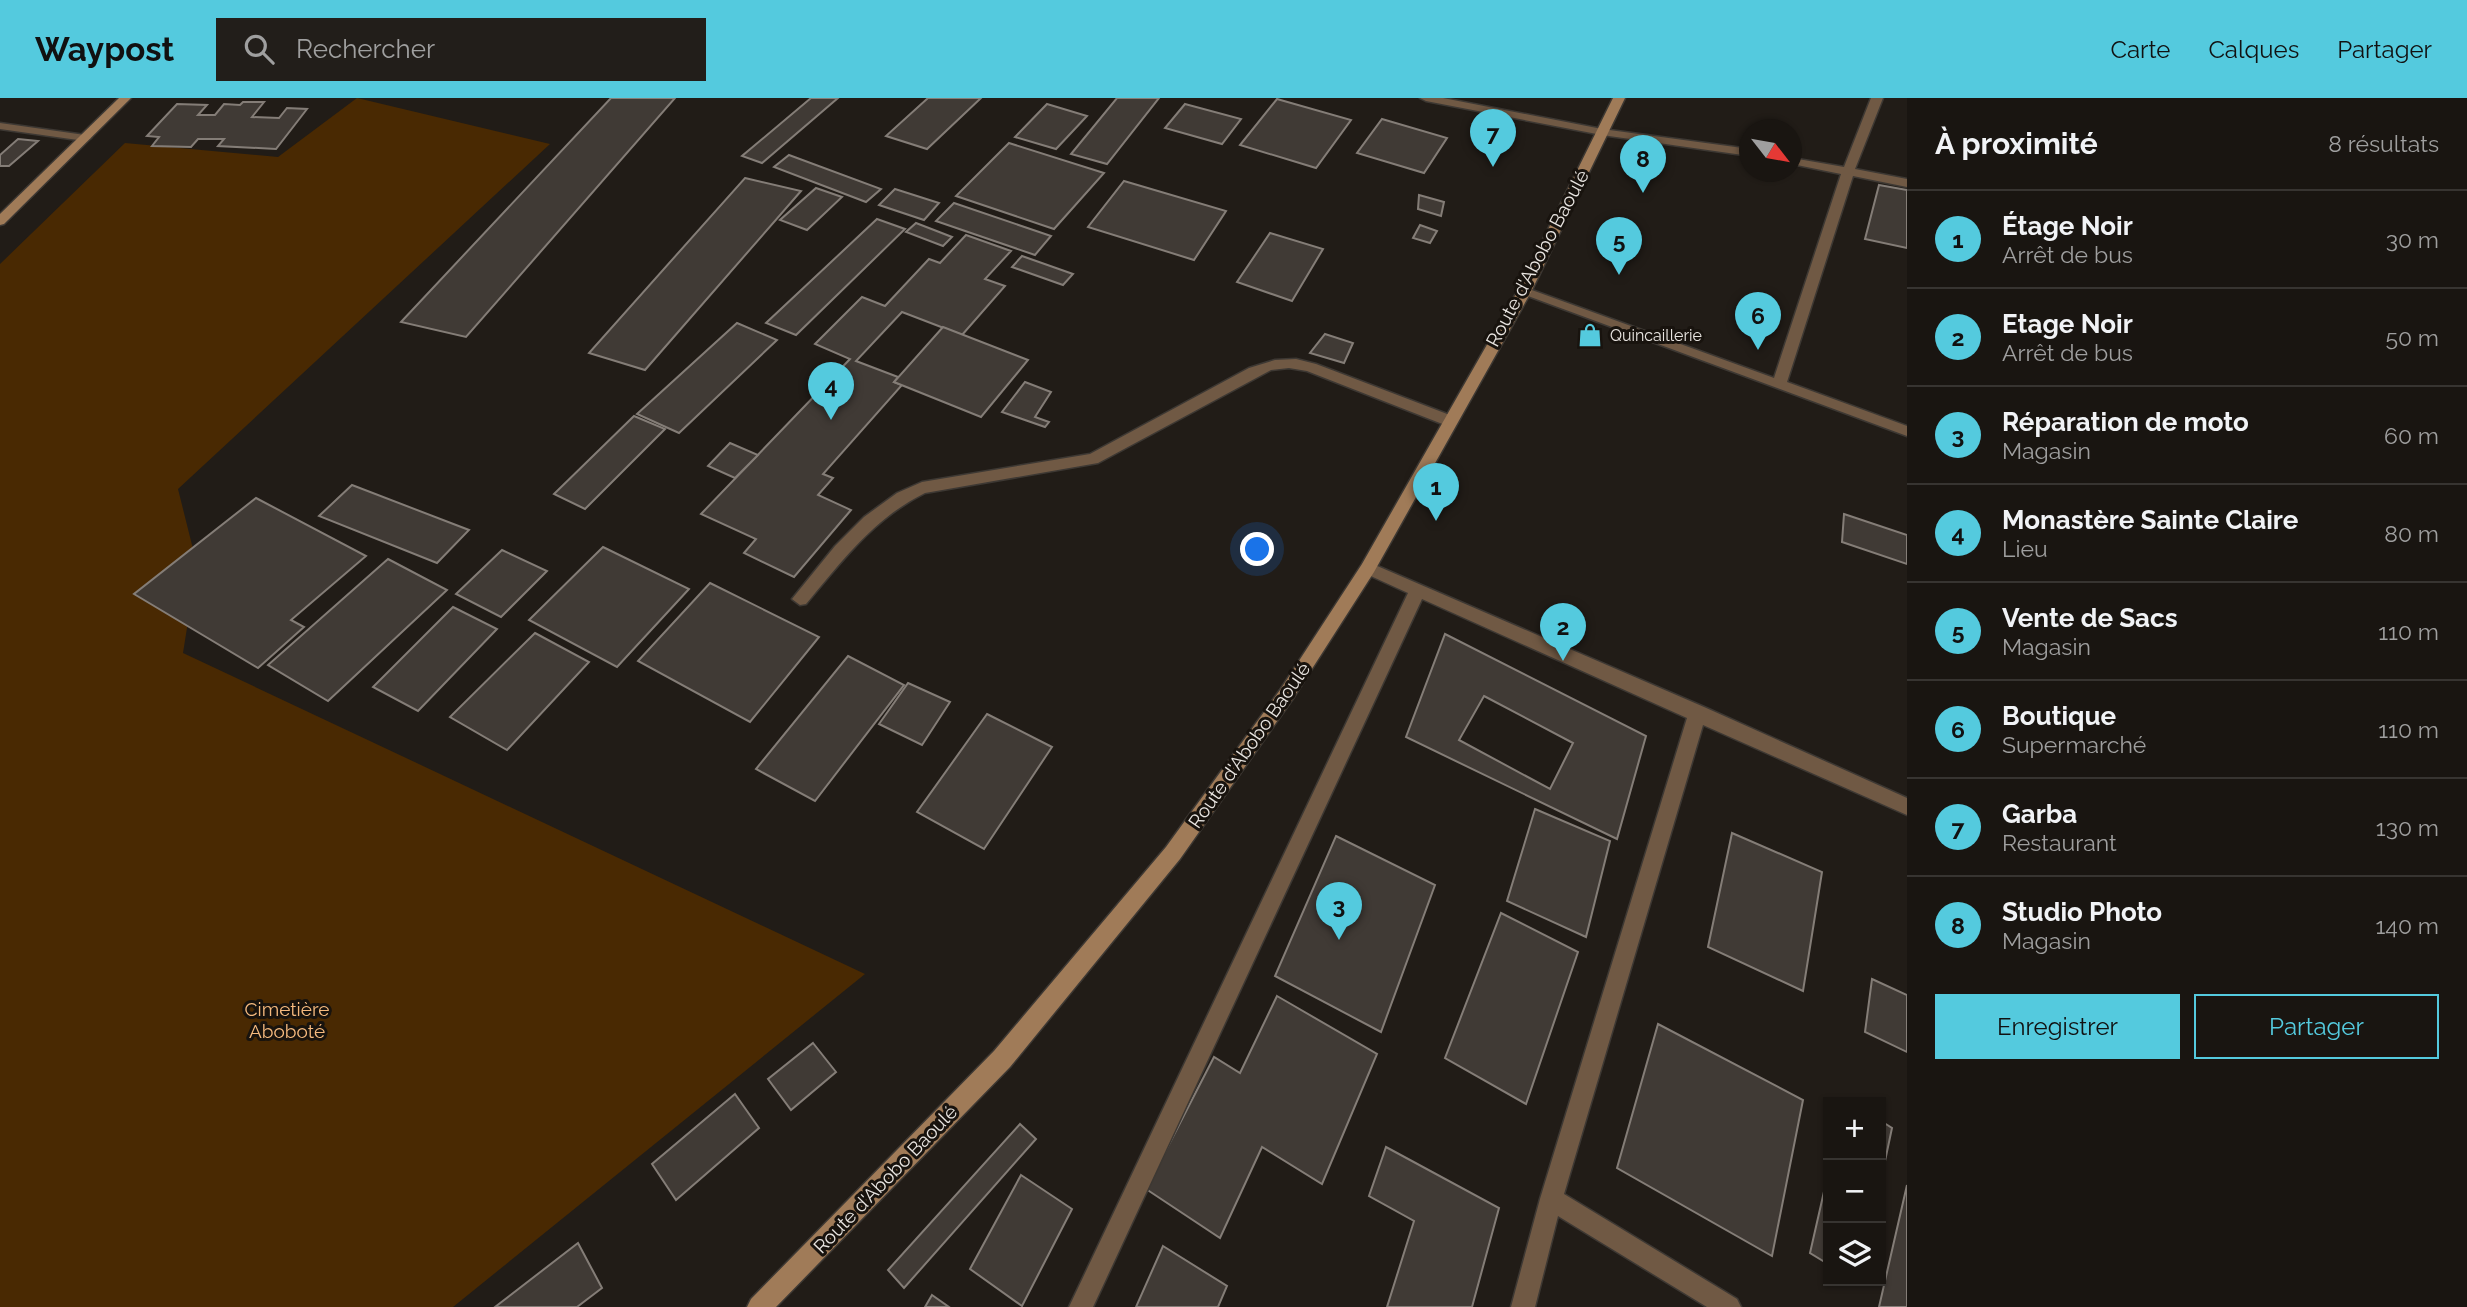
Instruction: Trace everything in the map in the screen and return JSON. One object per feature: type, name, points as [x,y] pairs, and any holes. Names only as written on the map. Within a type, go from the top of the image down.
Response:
[{"type":"main road","points":[[0,221],[125,98]]},
{"type":"main road","name":"Route d'Abobo Baoulé","points":[[759,1307],[1002,1059],[1173,853],[1286,695],[1368,568],[1524,292],[1619,98]]},
{"type":"street","points":[[1426,98],[1602,132],[1739,152]]},
{"type":"street","points":[[1779,385],[1848,172],[1877,98]]},
{"type":"street","points":[[0,127],[85,138]]},
{"type":"street","points":[[1802,163],[1907,183]]},
{"type":"street","points":[[1524,292],[1907,431]]},
{"type":"street","points":[[800,599],[877,512],[899,497],[922,488],[1093,459],[1273,363],[1290,361],[1311,367],[1450,421]]},
{"type":"street","points":[[1368,568],[1698,712],[1907,807]]},
{"type":"street","points":[[1081,1307],[1418,590]]},
{"type":"street","points":[[1523,1307],[1551,1199],[1698,712]]},
{"type":"street","points":[[1551,1199],[1729,1307]]},
{"type":"green space","name":"Cimetière Aboboté","points":[[357,98],[550,144],[178,489],[197,565],[183,653],[865,974],[453,1307],[0,1307],[0,264],[125,143],[278,157]]},
{"type":"building","points":[[611,98],[675,98],[466,337],[401,322]]},
{"type":"building","points":[[811,98],[838,98],[762,163],[742,156]]},
{"type":"building","points":[[928,98],[981,98],[927,149],[886,136]]},
{"type":"building","points":[[1117,98],[1159,98],[1107,164],[1071,154]]},
{"type":"building","points":[[1277,99],[1351,120],[1316,168],[1240,145]]},
{"type":"building","points":[[243,102],[264,102],[252,117],[279,118],[287,108],[307,109],[276,149],[218,146],[224,139],[198,139],[191,147],[152,146],[159,137],[147,136],[177,104],[207,105],[198,115],[215,115],[224,104],[240,105]]},
{"type":"building","points":[[1047,104],[1087,116],[1056,149],[1015,137]]},
{"type":"building","points":[[1185,104],[1241,119],[1222,144],[1165,128]]},
{"type":"building","points":[[1382,119],[1447,138],[1424,173],[1357,153]]},
{"type":"building","points":[[18,139],[38,141],[9,166],[0,166],[0,155]]},
{"type":"building","points":[[1009,143],[1104,173],[1054,229],[956,196]]},
{"type":"building","points":[[789,155],[881,189],[866,202],[774,167]]},
{"type":"building","points":[[745,178],[801,191],[645,370],[589,353]]},
{"type":"building","points":[[1124,181],[1226,211],[1194,260],[1088,227]]},
{"type":"building","points":[[1879,185],[1907,190],[1907,248],[1865,239]]},
{"type":"building","points":[[816,188],[842,197],[807,230],[780,220]]},
{"type":"building","points":[[895,189],[939,203],[924,220],[879,205]]},
{"type":"building","points":[[1419,195],[1444,202],[1441,216],[1418,209]]},
{"type":"building","points":[[954,203],[1051,236],[1035,255],[936,221]]},
{"type":"building","points":[[877,219],[905,229],[796,335],[766,323]]},
{"type":"building","points":[[916,223],[952,237],[943,246],[906,232]]},
{"type":"building","points":[[1420,225],[1437,231],[1430,243],[1413,238]]},
{"type":"building","points":[[1270,233],[1323,249],[1292,301],[1237,282]]},
{"type":"building","points":[[966,235],[1011,251],[985,279],[1005,286],[962,335],[902,312],[856,361],[898,377],[894,382],[902,385],[823,474],[833,478],[818,495],[851,510],[794,577],[744,553],[756,539],[701,514],[850,359],[815,344],[862,297],[885,306],[929,259],[940,263]]},
{"type":"building","points":[[1022,256],[1073,274],[1063,285],[1012,267]]},
{"type":"building","points":[[737,323],[777,340],[679,433],[637,414]]},
{"type":"building","points":[[943,327],[1028,360],[981,417],[894,382]]},
{"type":"building","points":[[1325,334],[1353,343],[1344,363],[1310,353]]},
{"type":"building","points":[[1025,382],[1051,392],[1035,417],[1049,422],[1045,427],[1002,412]]},
{"type":"building","points":[[634,416],[665,429],[585,509],[554,494]]},
{"type":"building","points":[[730,443],[758,455],[735,478],[708,466]]},
{"type":"building","points":[[352,485],[469,530],[437,563],[319,516]]},
{"type":"building","points":[[256,498],[366,556],[291,620],[304,627],[258,668],[134,594]]},
{"type":"building","points":[[1844,514],[1907,535],[1907,564],[1842,542]]},
{"type":"building","points":[[603,547],[689,589],[617,667],[529,620]]},
{"type":"building","points":[[502,550],[547,571],[501,617],[456,594]]},
{"type":"building","points":[[388,559],[447,590],[328,701],[268,665]]},
{"type":"building","points":[[710,583],[819,637],[750,722],[638,661]]},
{"type":"building","points":[[453,607],[497,629],[418,711],[373,687]]},
{"type":"building","points":[[535,633],[589,662],[507,750],[450,717]]},
{"type":"building","points":[[1445,634],[1646,736],[1617,839],[1406,737]],"holes":[[[1484,696],[1573,743],[1550,789],[1459,740]]]},
{"type":"building","points":[[848,656],[904,685],[815,801],[756,769]]},
{"type":"building","points":[[908,683],[950,702],[922,745],[879,724]]},
{"type":"building","points":[[987,714],[1052,747],[984,849],[917,812]]},
{"type":"building","points":[[1535,809],[1610,841],[1586,937],[1507,901]]},
{"type":"building","points":[[1732,833],[1822,872],[1803,991],[1708,947]]},
{"type":"building","points":[[1336,836],[1435,885],[1381,1032],[1275,976]]},
{"type":"building","points":[[1501,913],[1578,952],[1526,1104],[1445,1058]]},
{"type":"building","points":[[1872,979],[1907,995],[1907,1052],[1865,1032]]},
{"type":"building","points":[[1277,996],[1377,1054],[1322,1184],[1262,1147],[1220,1238],[1146,1189],[1214,1057],[1240,1073]]},
{"type":"building","points":[[1658,1024],[1803,1100],[1772,1256],[1617,1168]]},
{"type":"building","points":[[813,1043],[836,1072],[791,1110],[768,1079]]},
{"type":"building","points":[[735,1094],[759,1128],[676,1200],[652,1164]]},
{"type":"building","points":[[1020,1124],[1036,1139],[904,1288],[888,1270]]},
{"type":"building","points":[[1886,1124],[1892,1128],[1886,1156]]},
{"type":"building","points":[[1386,1147],[1499,1208],[1472,1307],[1387,1307],[1414,1221],[1369,1196]]},
{"type":"building","points":[[1021,1175],[1072,1209],[1022,1306],[970,1269]]},
{"type":"building","points":[[1907,1185],[1907,1307],[1879,1307],[1886,1286]]},
{"type":"building","points":[[1823,1196],[1823,1261],[1810,1253]]},
{"type":"building","points":[[578,1243],[602,1288],[577,1307],[495,1307]]},
{"type":"building","points":[[1163,1246],[1227,1286],[1218,1307],[1136,1307]]},
{"type":"building","points":[[932,1295],[949,1307],[925,1307]]},
{"type":"place","name":"Garba","points":[[1493,167]]},
{"type":"place","name":"Studio Photo","points":[[1643,193]]},
{"type":"place","name":"Vente de Sacs","points":[[1619,275]]},
{"type":"place","name":"Quincaillerie","points":[[1590,335]]},
{"type":"place","name":"Boutique","points":[[1758,350]]},
{"type":"place","name":"Monastère Sainte Claire","points":[[831,420]]},
{"type":"place","name":"Étage Noir","points":[[1436,521]]},
{"type":"place","name":"Etage Noir","points":[[1563,661]]},
{"type":"place","name":"Réparation de moto","points":[[1339,940]]}]
